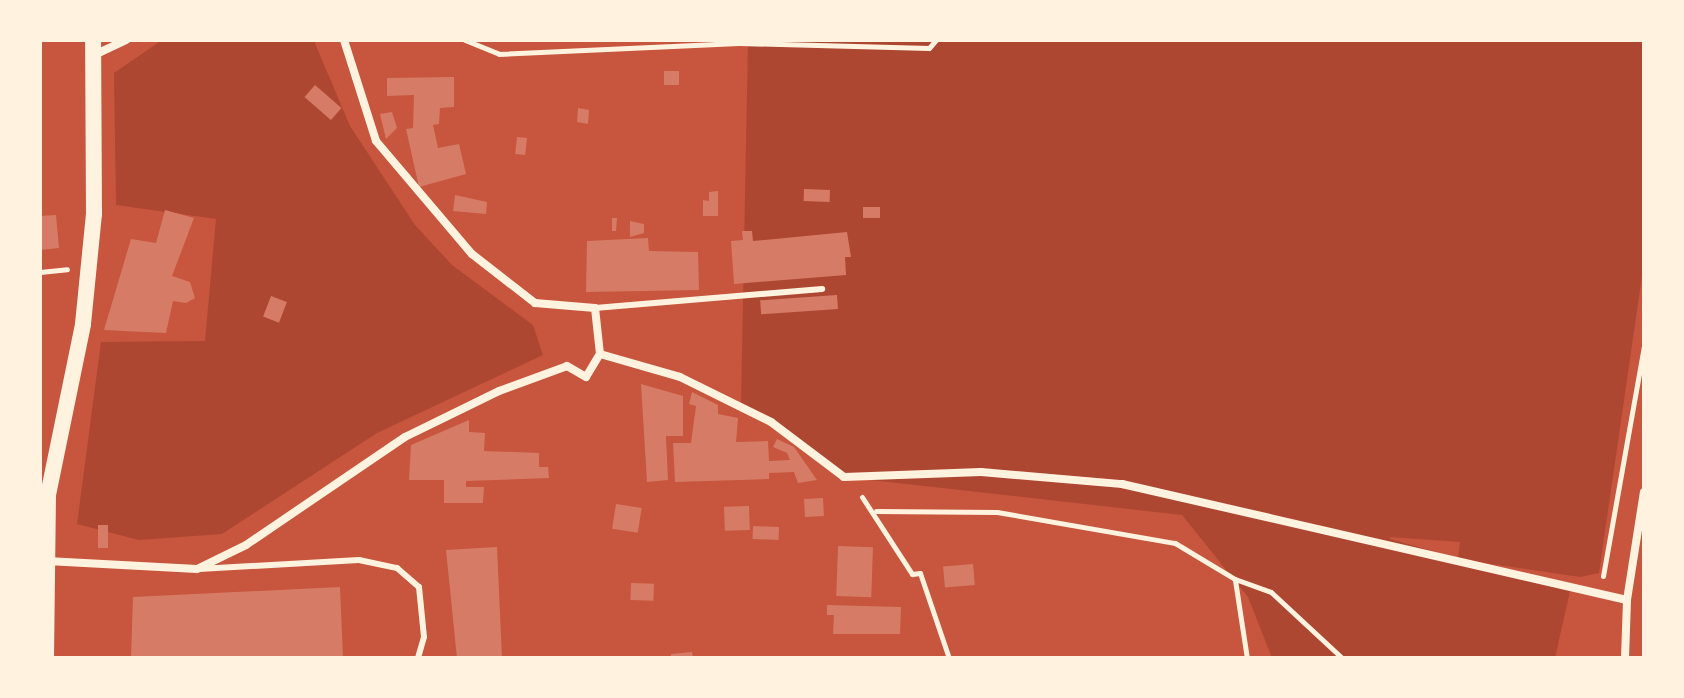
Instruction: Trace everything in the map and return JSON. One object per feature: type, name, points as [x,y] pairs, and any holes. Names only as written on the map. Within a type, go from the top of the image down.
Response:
[{"type":"main road","points":[[46,658],[44,561],[48,495],[83,324],[94,214],[92,48]]},
{"type":"street","points":[[92,48],[126,40]]},
{"type":"street","points":[[44,561],[197,569],[246,545],[405,437],[499,391],[567,366],[586,377],[600,354],[595,308],[535,303],[472,254],[376,141],[344,40]]},
{"type":"street","points":[[600,354],[680,377],[771,422],[844,477],[981,472],[1122,484],[1627,600]]},
{"type":"street","points":[[1625,658],[1627,600],[1644,492]]},
{"type":"lane","points":[[595,308],[822,289]]},
{"type":"lane","points":[[197,569],[359,560],[397,568],[419,587],[424,637],[418,658]]},
{"type":"path","points":[[465,40],[499,54],[739,43],[929,48],[936,40]]},
{"type":"path","points":[[1599,594],[1644,345]]},
{"type":"path","points":[[844,477],[876,511],[912,574],[920,573],[949,658]]},
{"type":"path","points":[[876,511],[997,512],[1061,520],[1175,543],[1235,579],[1271,592],[1342,658]]},
{"type":"path","points":[[1235,579],[1247,658]]},
{"type":"shaded area","points":[[162,40],[314,41],[350,126],[415,225],[452,265],[533,325],[543,355],[377,433],[222,534],[139,540],[77,524],[101,342],[205,341],[216,219],[116,205],[114,73]]},
{"type":"shaded area","points":[[748,40],[1644,40],[1644,262],[1599,573],[1580,577],[1471,561],[1570,591],[1555,658],[1272,658],[1248,597],[1182,515],[844,477],[741,406]],"holes":[[[1390,537],[1460,542],[1458,558]]]},
{"type":"building","points":[[664,71],[679,71],[679,85],[664,85]]},
{"type":"building","points":[[454,77],[454,107],[440,108],[439,124],[433,125],[438,148],[459,144],[466,174],[419,187],[406,129],[413,128],[414,95],[387,96],[387,78]]},
{"type":"building","points":[[315,85],[341,108],[331,120],[305,97]]},
{"type":"building","points":[[578,108],[589,110],[588,124],[577,122]]},
{"type":"building","points":[[392,112],[397,128],[386,139],[380,114]]},
{"type":"building","points":[[517,137],[527,138],[525,155],[515,154]]},
{"type":"building","points":[[804,189],[830,190],[830,202],[804,201]]},
{"type":"building","points":[[718,191],[718,216],[703,216],[703,200],[709,201],[709,192]]},
{"type":"building","points":[[455,195],[487,202],[486,214],[453,211]]},
{"type":"building","points":[[863,207],[880,207],[880,218],[863,218]]},
{"type":"building","points":[[165,210],[194,218],[172,276],[190,282],[195,298],[186,303],[173,301],[166,333],[104,330],[131,239],[156,243]]},
{"type":"building","points":[[56,215],[59,248],[40,250],[40,216]]},
{"type":"building","points":[[612,218],[617,218],[616,231],[612,231]]},
{"type":"building","points":[[630,221],[644,224],[644,233],[630,237]]},
{"type":"building","points":[[742,231],[752,231],[753,241],[847,232],[851,257],[845,257],[846,275],[734,284],[731,241],[743,240]]},
{"type":"building","points":[[648,238],[649,251],[698,252],[699,290],[586,292],[587,241]]},
{"type":"building","points":[[837,295],[838,309],[761,314],[760,300]]},
{"type":"building","points":[[271,296],[287,302],[279,323],[263,317]]},
{"type":"building","points":[[641,384],[683,396],[683,436],[666,436],[668,480],[647,482]]},
{"type":"building","points":[[692,392],[718,405],[718,414],[738,418],[736,442],[768,441],[769,461],[790,460],[787,453],[773,447],[777,439],[794,447],[817,480],[798,483],[794,472],[769,473],[769,479],[675,482],[673,443],[691,443],[696,406],[689,404]]},
{"type":"building","points":[[469,420],[469,432],[485,433],[484,451],[539,453],[539,467],[548,467],[549,478],[466,481],[466,487],[484,487],[483,503],[444,503],[444,480],[409,480],[411,445]]},
{"type":"building","points":[[823,498],[824,516],[805,517],[804,499]]},
{"type":"building","points":[[616,504],[642,508],[638,533],[612,529]]},
{"type":"building","points":[[749,506],[750,530],[725,531],[724,507]]},
{"type":"building","points":[[98,525],[108,525],[108,548],[98,548]]},
{"type":"building","points":[[753,526],[779,527],[779,540],[753,539]]},
{"type":"building","points":[[838,546],[873,547],[871,597],[836,596]]},
{"type":"building","points":[[497,547],[502,658],[457,658],[446,550]]},
{"type":"building","points":[[973,564],[975,585],[945,588],[943,567]]},
{"type":"building","points":[[631,583],[654,584],[653,601],[630,600]]},
{"type":"building","points":[[340,587],[343,658],[131,658],[133,597]]},
{"type":"building","points":[[827,605],[901,607],[900,634],[833,634],[834,615],[827,615]]},
{"type":"building","points":[[692,652],[693,658],[671,658],[671,654]]}]
